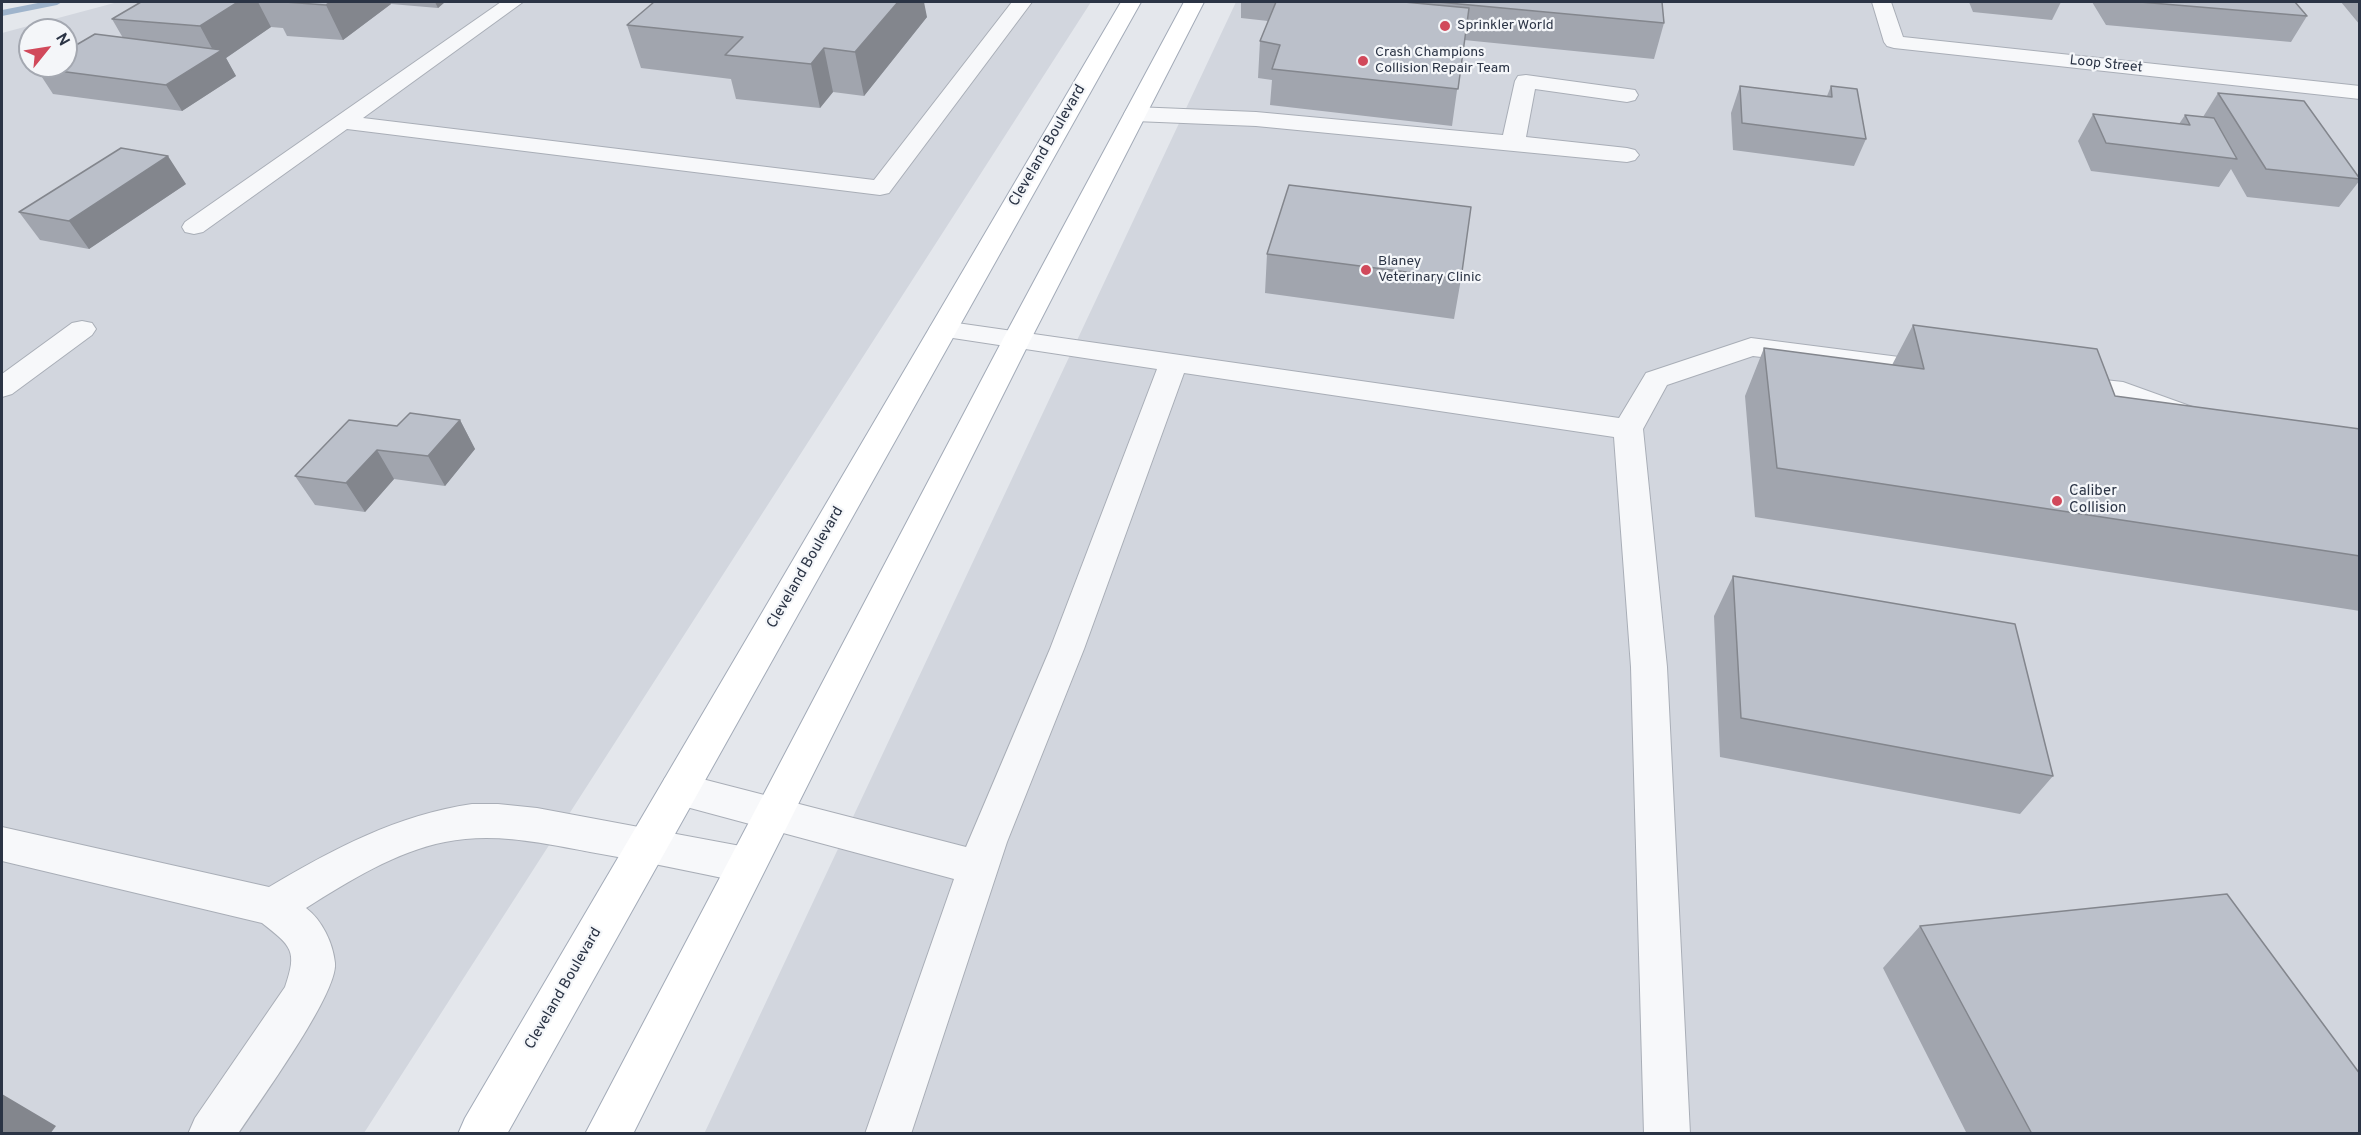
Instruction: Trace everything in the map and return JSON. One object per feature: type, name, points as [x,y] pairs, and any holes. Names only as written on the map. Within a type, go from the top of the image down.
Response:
[{"type":"main road","name":"Cleveland Boulevard","points":[[480,1134],[1131,2]]},
{"type":"main road","points":[[608,1134],[1017,339],[1194,2]]},
{"type":"street","points":[[194,227],[513,2]]},
{"type":"street","points":[[343,122],[880,188],[1022,2]]},
{"type":"street","name":"Loop Street","points":[[1882,2],[1894,42],[2360,93]]},
{"type":"street","points":[[1513,143],[1526,81],[1627,95]]},
{"type":"street","points":[[1135,114],[1256,119],[1627,155]]},
{"type":"street","points":[[943,328],[1628,429]]},
{"type":"street","points":[[2,388],[82,329]]},
{"type":"street","points":[[1667,1134],[1649,667],[1628,429],[1656,379],[1751,347],[1960,372]]},
{"type":"street","points":[[888,1134],[987,843],[1067,649],[1173,362]]},
{"type":"street","points":[[2041,382],[2123,391],[2216,427]]},
{"type":"street","points":[[679,789],[774,812],[978,868]]},
{"type":"street","points":[[273,907],[344,863],[383,846],[429,830],[472,821],[523,823],[647,844],[746,866]]},
{"type":"street","points":[[2,844],[273,907],[304,931],[314,965],[302,999],[211,1134]]},
{"type":"shaded area","points":[[118,2],[1091,2],[364,1133],[2,1133],[2,33],[18,29],[18,78],[78,78],[78,18],[58,18]]},
{"type":"shaded area","points":[[1236,2],[2359,2],[2359,1133],[704,1134]]},
{"type":"building","points":[[141,2],[238,2],[200,26],[112,19]]},
{"type":"building","points":[[285,2],[331,2],[326,5]]},
{"type":"building","points":[[654,2],[898,2],[855,52],[824,48],[811,64],[725,55],[743,37],[627,25]]},
{"type":"building","points":[[1276,2],[1404,2],[1469,8],[1458,89],[1272,69],[1280,45],[1260,41]]},
{"type":"building","points":[[1438,2],[1662,2],[1664,23]]},
{"type":"building","points":[[2140,2],[2295,2],[2307,16]]},
{"type":"building","points":[[95,34],[222,50],[166,85],[78,73],[78,44]]},
{"type":"building","points":[[1740,86],[1832,97],[1831,86],[1857,89],[1866,139],[1742,123]]},
{"type":"building","points":[[2218,93],[2304,101],[2360,179],[2266,169]]},
{"type":"building","points":[[2093,114],[2190,125],[2185,115],[2214,118],[2237,159],[2106,143]]},
{"type":"building","points":[[121,148],[168,156],[69,221],[19,212]]},
{"type":"building","points":[[1289,185],[1471,207],[1461,279],[1267,254]]},
{"type":"building","points":[[1913,325],[2097,349],[2115,396],[2360,429],[2360,556],[1777,468],[1764,348],[1924,369]]},
{"type":"building","points":[[410,413],[460,420],[428,456],[377,450],[346,483],[295,476],[349,420],[397,426]]},
{"type":"building","points":[[1733,576],[2015,624],[2053,776],[1741,718]]},
{"type":"building","points":[[2227,894],[2360,1074],[2360,1134],[2032,1134],[1920,926]]},
{"type":"waterway","points":[[2,13],[57,2]]},
{"type":"place","name":"Sprinkler World","points":[[1445,26]]},
{"type":"place","name":"Crash Champions Collision Repair Team","points":[[1363,61]]},
{"type":"place","name":"Blaney Veterinary Clinic","points":[[1366,270]]},
{"type":"place","name":"Caliber Collision","points":[[2057,501]]}]
